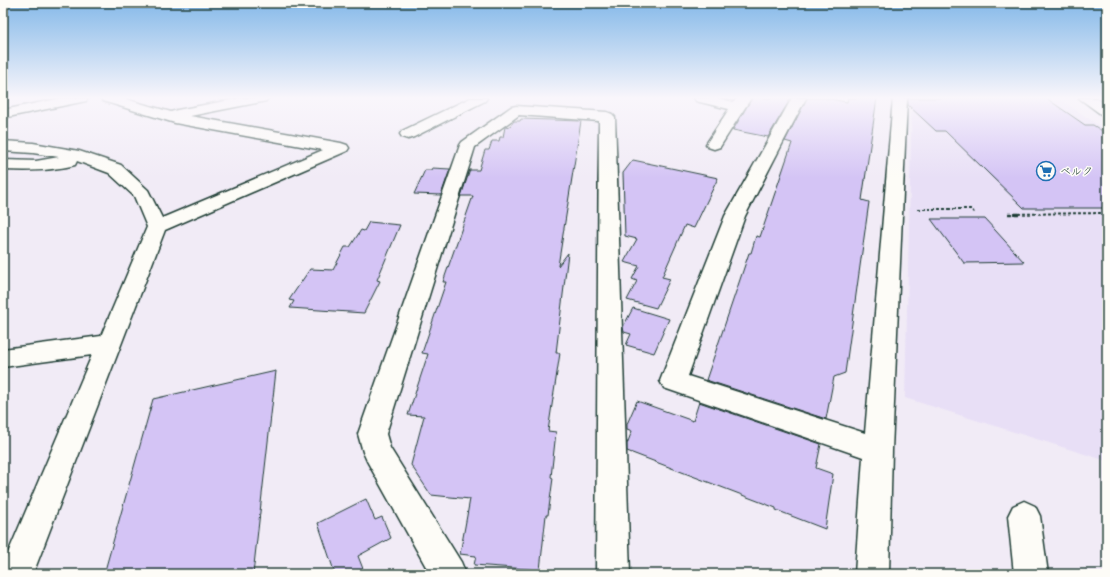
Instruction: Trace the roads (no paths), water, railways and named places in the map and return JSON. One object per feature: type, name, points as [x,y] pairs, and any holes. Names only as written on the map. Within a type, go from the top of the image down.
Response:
[{"type":"street","points":[[16,574],[157,227],[341,148],[216,125]]},
{"type":"street","points":[[408,134],[426,125]]},
{"type":"street","points":[[449,574],[377,452],[372,434],[468,145],[496,125]]},
{"type":"street","points":[[607,125],[613,574]]},
{"type":"street","points":[[714,144],[726,125]]},
{"type":"street","points":[[784,125],[735,216],[673,381],[878,450]]},
{"type":"street","points":[[872,574],[878,450],[899,125]]},
{"type":"street","points":[[3,146],[33,148],[87,158],[115,169],[142,194],[157,227]]},
{"type":"street","points":[[3,166],[36,166],[87,158]]},
{"type":"street","points":[[3,358],[110,344]]},
{"type":"street","points":[[1024,516],[1031,574]]},
{"type":"place","name":"ベルク","points":[[1046,171]]}]
